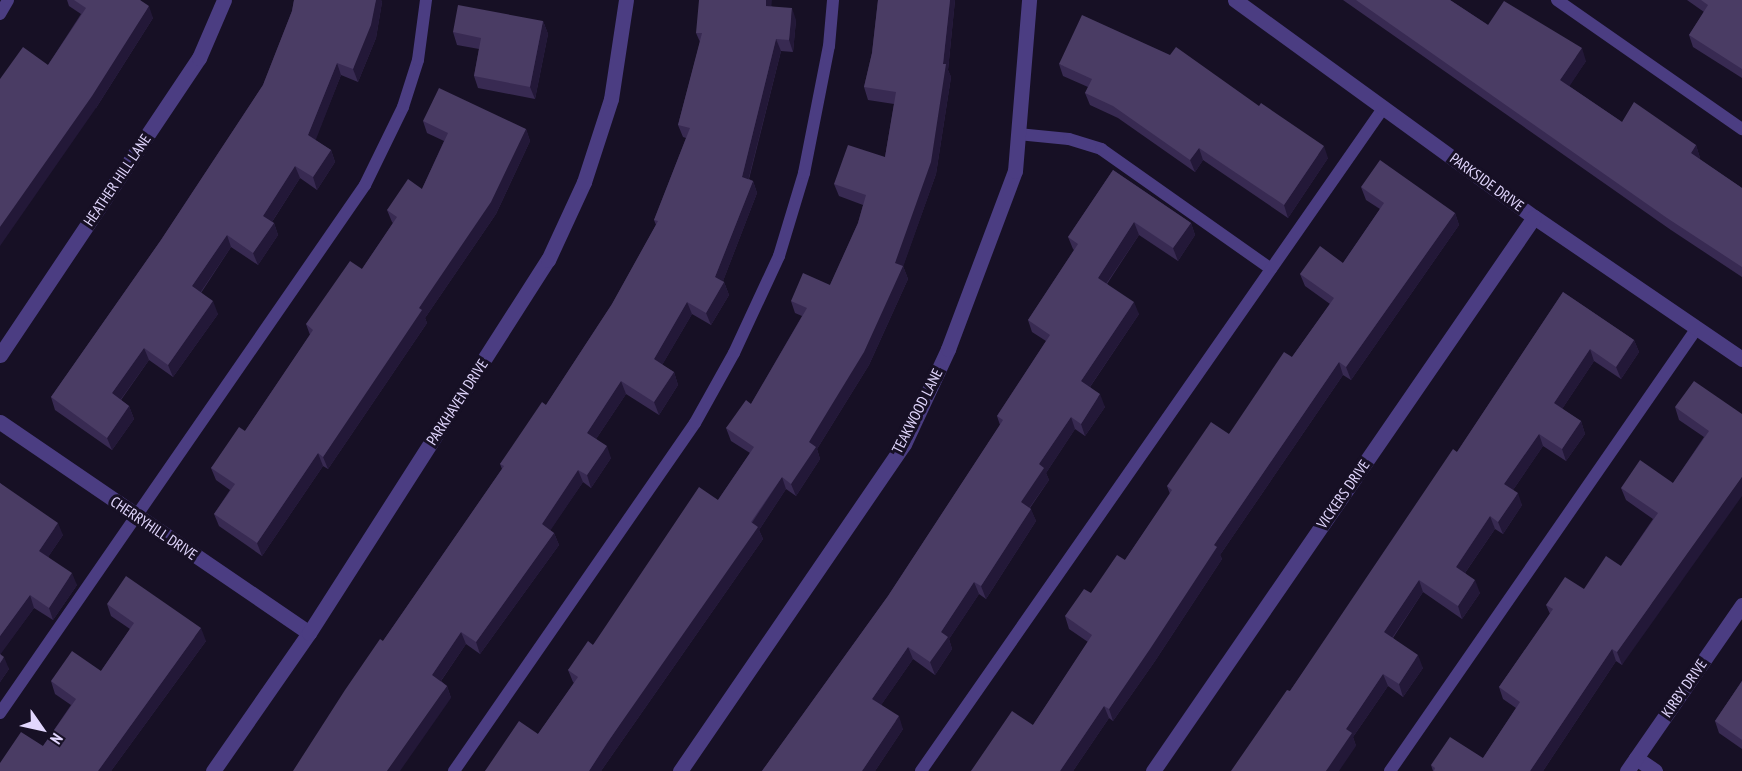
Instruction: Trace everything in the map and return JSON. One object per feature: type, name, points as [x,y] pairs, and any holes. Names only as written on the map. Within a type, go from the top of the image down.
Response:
[{"type":"street","name":"HEATHER HILL LANE","points":[[0,355],[199,58],[224,0]]},
{"type":"street","name":"PARKHAVEN DRIVE","points":[[213,771],[309,633],[548,260],[584,182],[611,99],[626,0]]},
{"type":"street","name":"TEAKWOOD LANE","points":[[680,771],[904,444],[948,349],[1015,171],[1029,0]]},
{"type":"street","name":"PARKSIDE DRIVE","points":[[1235,0],[1534,217],[1742,359]]},
{"type":"street","name":"VICKERS DRIVE","points":[[1153,771],[1534,217]]},
{"type":"street","name":"CHERRYHILL DRIVE","points":[[0,422],[309,633]]},
{"type":"street","name":"KIRBY DRIVE","points":[[1627,771],[1742,605]]},
{"type":"street","points":[[1636,758],[1655,771]]},
{"type":"lane","points":[[0,14],[8,0]]},
{"type":"lane","points":[[0,714],[365,185],[406,98],[418,60],[426,0]]},
{"type":"lane","points":[[454,771],[695,423],[734,353],[779,256],[804,173],[830,46],[833,0]]},
{"type":"lane","points":[[1557,0],[1742,129]]},
{"type":"lane","points":[[921,771],[1384,107]]},
{"type":"lane","points":[[1018,134],[1069,139],[1101,149],[1271,269]]},
{"type":"lane","points":[[1389,771],[1697,328]]},
{"type":"building","points":[[74,0],[140,0],[149,6],[92,96],[0,227],[0,79],[23,47],[48,65],[86,8]]},
{"type":"building","points":[[294,0],[376,0],[371,25],[353,69],[337,63],[308,135],[331,150],[313,177],[295,166],[263,216],[274,223],[253,253],[227,235],[192,286],[213,301],[168,365],[144,348],[112,393],[129,406],[107,438],[51,397],[161,240],[263,85],[292,11]]},
{"type":"building","points":[[699,0],[766,0],[766,6],[792,8],[789,40],[776,39],[742,177],[753,181],[715,277],[724,282],[706,313],[687,302],[654,359],[674,372],[654,402],[621,381],[587,433],[607,446],[587,475],[578,470],[542,524],[554,533],[476,642],[461,632],[432,675],[447,686],[387,771],[293,771],[380,639],[383,641],[504,466],[500,464],[542,402],[546,405],[612,304],[658,221],[654,220],[690,128],[678,125],[702,33],[696,33]]},
{"type":"building","points":[[878,0],[950,0],[943,64],[946,64],[931,162],[895,263],[903,266],[864,352],[809,442],[816,447],[791,484],[782,477],[751,522],[758,527],[589,771],[485,771],[519,721],[538,734],[578,677],[568,670],[588,641],[593,645],[699,487],[718,500],[754,447],[726,428],[746,400],[751,404],[807,308],[791,301],[803,273],[830,285],[858,223],[866,195],[834,184],[848,145],[885,157],[896,92],[864,87],[872,53]]},
{"type":"building","points":[[1356,0],[1450,0],[1488,25],[1504,1],[1582,48],[1560,80],[1622,122],[1634,102],[1696,145],[1691,153],[1742,188],[1742,267],[1667,218]]},
{"type":"building","points":[[1701,0],[1742,0],[1742,69],[1689,35],[1708,5]]},
{"type":"building","points":[[458,5],[543,21],[530,87],[474,76],[481,38],[453,32]]},
{"type":"building","points":[[1082,15],[1170,55],[1176,47],[1259,106],[1261,103],[1324,146],[1284,205],[1199,148],[1190,160],[1113,106],[1085,93],[1092,79],[1059,64]]},
{"type":"building","points":[[439,88],[526,129],[491,202],[419,308],[422,310],[323,457],[318,453],[257,543],[214,514],[235,484],[211,468],[239,427],[245,431],[313,330],[306,324],[350,261],[362,269],[397,217],[387,210],[408,179],[422,189],[448,133],[423,121]]},
{"type":"building","points":[[1380,160],[1455,213],[1346,367],[1339,362],[1214,545],[1217,547],[1150,649],[1109,709],[1104,706],[1060,771],[971,771],[1012,711],[1033,725],[1092,635],[1065,616],[1084,589],[1091,593],[1117,555],[1125,560],[1172,490],[1167,486],[1211,422],[1229,434],[1284,352],[1292,357],[1334,298],[1300,274],[1320,246],[1343,263],[1384,203],[1361,187]]},
{"type":"building","points":[[1113,170],[1191,223],[1173,248],[1134,222],[1098,278],[1134,302],[1081,381],[1100,394],[1081,424],[1071,417],[1039,464],[1044,468],[1021,502],[1031,509],[981,586],[974,582],[941,632],[948,637],[930,662],[908,647],[872,699],[899,716],[862,771],[762,771],[888,596],[1003,420],[997,416],[1050,335],[1028,320],[1078,244],[1068,237]]},
{"type":"building","points":[[1563,292],[1634,340],[1616,367],[1590,349],[1554,403],[1581,421],[1562,449],[1539,434],[1504,484],[1518,493],[1498,522],[1490,516],[1456,567],[1475,580],[1458,606],[1419,580],[1384,632],[1418,655],[1399,684],[1383,674],[1346,729],[1352,733],[1326,771],[1231,771],[1287,690],[1290,691],[1453,449],[1457,452]]},
{"type":"building","points":[[1694,381],[1742,414],[1742,477],[1617,652],[1612,649],[1530,771],[1434,771],[1435,768],[1431,765],[1450,737],[1483,758],[1520,702],[1499,687],[1553,609],[1546,605],[1565,577],[1584,589],[1606,556],[1621,566],[1658,513],[1621,488],[1640,460],[1673,483],[1709,431],[1675,407]]},
{"type":"building","points":[[0,483],[58,523],[39,551],[72,573],[49,608],[30,595],[0,636]]},
{"type":"building","points":[[126,576],[201,628],[98,771],[0,771],[0,763],[21,732],[43,746],[76,699],[51,681],[72,651],[101,671],[134,623],[107,604]]},
{"type":"building","points":[[1742,681],[1742,740],[1715,721]]}]
